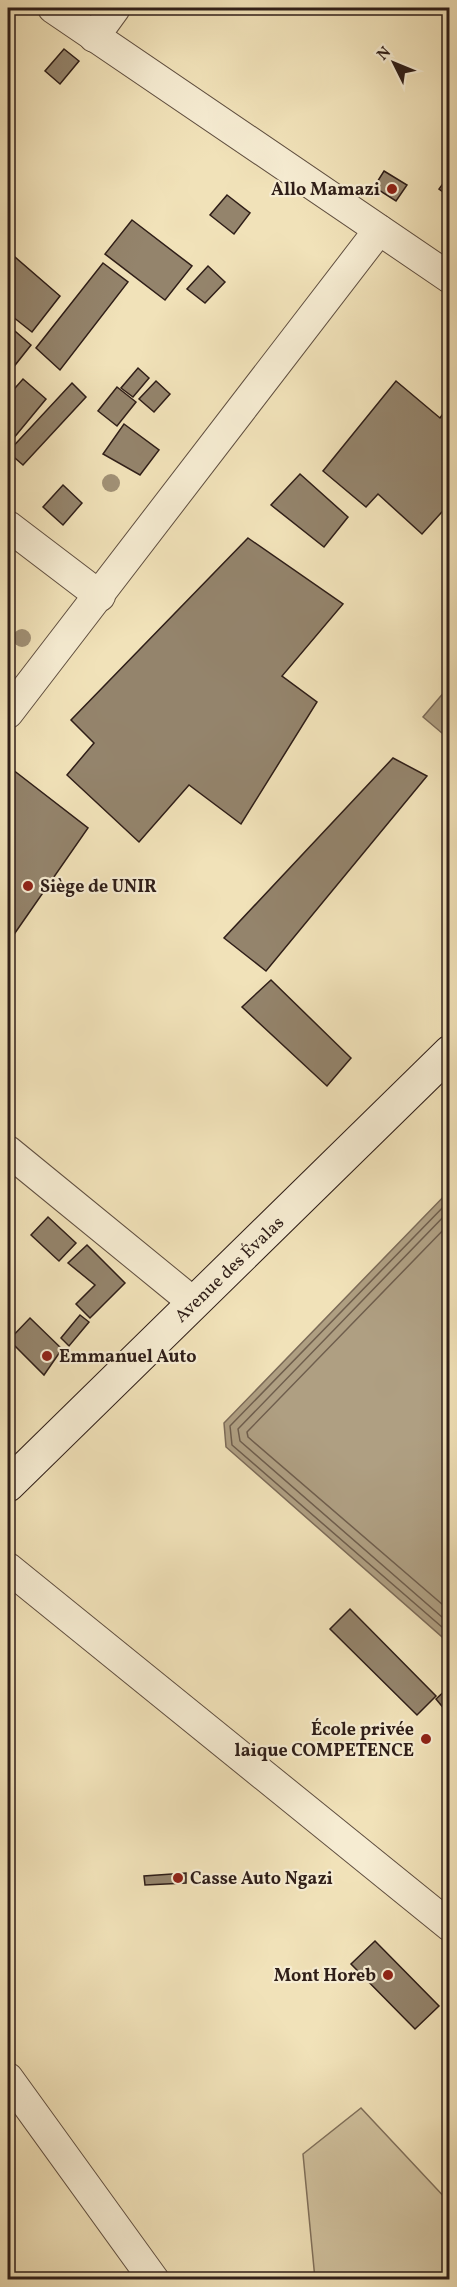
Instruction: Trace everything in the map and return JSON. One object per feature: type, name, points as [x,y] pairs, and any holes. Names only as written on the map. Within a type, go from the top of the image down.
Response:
[{"type":"street","points":[[53,8],[450,278]]},
{"type":"street","points":[[94,37],[115,8]]},
{"type":"street","points":[[8,713],[379,230]]},
{"type":"street","points":[[8,526],[100,596]]},
{"type":"street","name":"Avenue des Évalas","points":[[8,1485],[450,1052]]},
{"type":"street","points":[[8,1151],[194,1303]]},
{"type":"street","points":[[8,1568],[450,1926]]},
{"type":"street","points":[[8,2078],[154,2280]]},
{"type":"shaded area","points":[[361,2108],[449,2202],[449,2279],[315,2279],[303,2154]]},
{"type":"water","points":[[445,691],[449,695],[449,739],[423,717]]},
{"type":"water","points":[[449,1191],[449,1643],[226,1447],[224,1423]]},
{"type":"building","points":[[64,49],[79,61],[60,84],[45,71]]},
{"type":"building","name":"Allo Mamazi","points":[[384,171],[407,185],[396,201],[374,187]]},
{"type":"building","points":[[450,174],[450,197],[439,189]]},
{"type":"building","points":[[227,195],[250,213],[234,234],[210,215]]},
{"type":"building","points":[[132,220],[192,266],[165,300],[105,254]]},
{"type":"building","points":[[8,251],[60,296],[32,332],[8,313]]},
{"type":"building","points":[[103,263],[128,282],[60,370],[36,348]]},
{"type":"building","points":[[208,266],[225,282],[205,303],[187,289]]},
{"type":"building","points":[[8,325],[31,345],[8,374]]},
{"type":"building","points":[[138,368],[149,378],[133,397],[121,388]]},
{"type":"building","points":[[23,379],[46,399],[8,445],[8,396]]},
{"type":"building","points":[[156,381],[170,394],[154,412],[139,399]]},
{"type":"building","points":[[396,381],[440,418],[450,404],[450,503],[422,534],[378,494],[366,507],[323,471]]},
{"type":"building","points":[[72,383],[86,397],[23,465],[8,452]]},
{"type":"building","points":[[117,387],[136,402],[117,426],[98,411]]},
{"type":"building","points":[[124,424],[159,450],[140,475],[103,454]]},
{"type":"building","points":[[300,474],[348,517],[324,547],[271,505]]},
{"type":"building","points":[[63,485],[82,503],[63,525],[43,507]]},
{"type":"building","points":[[248,538],[343,604],[282,676],[317,702],[241,824],[189,785],[139,842],[67,775],[94,743],[71,720]]},
{"type":"building","points":[[393,758],[427,776],[266,971],[224,938]]},
{"type":"building","name":"Siège de UNIR","points":[[8,766],[88,828],[8,943]]},
{"type":"building","points":[[271,980],[351,1058],[327,1086],[242,1007]]},
{"type":"building","points":[[48,1217],[76,1243],[59,1261],[31,1235]]},
{"type":"building","points":[[87,1245],[125,1283],[90,1318],[76,1304],[95,1285],[68,1263]]},
{"type":"building","points":[[80,1315],[89,1322],[69,1346],[61,1338]]},
{"type":"building","points":[[30,1318],[62,1349],[44,1375],[9,1340]]},
{"type":"building","points":[[350,1609],[436,1696],[417,1715],[330,1629]]},
{"type":"building","points":[[450,1686],[450,1716],[436,1699]]},
{"type":"building","points":[[186,1873],[186,1883],[145,1885],[144,1876]]},
{"type":"building","points":[[375,1941],[439,2006],[415,2029],[351,1964]]},
{"type":"place","name":"Allo Mamazi","points":[[392,189]]},
{"type":"place","name":"Siège de UNIR","points":[[28,886]]},
{"type":"place","name":"Emmanuel Auto","points":[[47,1356]]},
{"type":"place","name":"École privée laique COMPETENCE","points":[[426,1739]]},
{"type":"place","name":"Casse Auto Ngazi","points":[[178,1878]]},
{"type":"place","name":"Mont Horeb","points":[[388,1975]]}]
